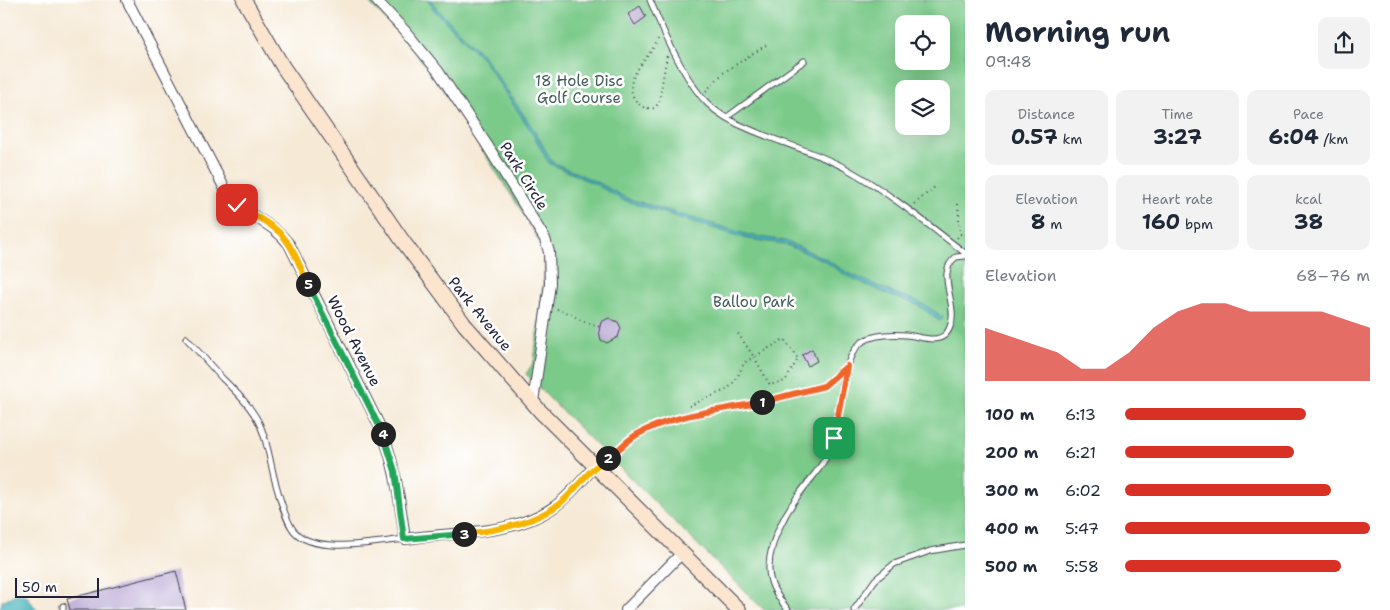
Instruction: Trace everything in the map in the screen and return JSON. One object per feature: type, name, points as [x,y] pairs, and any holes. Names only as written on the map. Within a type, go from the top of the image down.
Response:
[{"type":"main road","name":"Park Avenue","points":[[244,0],[283,67],[430,279],[465,325],[532,402],[739,610]]},
{"type":"street","name":"Wood Avenue","points":[[127,0],[229,197],[237,205],[273,227],[289,244],[386,441],[395,471],[404,539]]},
{"type":"street","name":"Park Circle","points":[[376,0],[405,30],[438,71],[487,145],[545,239],[549,252],[550,284],[532,402]]},
{"type":"street","points":[[404,539],[470,533],[525,522],[541,515],[565,498],[595,466]]},
{"type":"street","points":[[626,610],[682,553]]},
{"type":"lane","points":[[650,0],[662,28],[689,79],[707,102],[727,117],[747,128],[847,169],[909,209],[965,254]]},
{"type":"lane","points":[[727,117],[804,61]]},
{"type":"lane","points":[[788,610],[773,588],[770,577],[769,565],[772,551],[784,517],[798,495],[822,465],[829,452],[834,438],[847,366],[855,349],[862,342],[870,338],[904,335],[937,339],[948,332],[954,314],[954,302],[946,273],[947,266],[956,257],[965,254]]},
{"type":"lane","points":[[186,338],[242,398],[259,423],[266,439],[288,522],[300,537],[319,544],[365,544],[404,539]]},
{"type":"lane","points":[[595,466],[610,457],[637,434],[667,422],[686,416],[777,399],[824,386],[847,366]]},
{"type":"lane","points":[[854,610],[875,580],[894,564],[930,551],[965,546]]},
{"type":"path","points":[[662,28],[654,48],[638,67],[632,78],[634,99],[641,106],[655,108],[659,102],[669,40]]},
{"type":"path","points":[[700,95],[724,73],[766,45]]},
{"type":"path","points":[[909,209],[936,186]]},
{"type":"path","points":[[958,204],[960,234]]},
{"type":"path","points":[[547,307],[560,309],[578,319],[600,327]]},
{"type":"path","points":[[686,407],[728,389],[738,378],[744,362],[754,357],[784,339],[798,359],[785,381],[770,385],[754,357],[737,332]]},
{"type":"green space","name":"Ballou Park","points":[[367,0],[965,0],[965,610],[764,610],[548,397],[526,374],[534,362],[545,268],[543,251],[530,224],[435,77],[407,43]]},
{"type":"water","points":[[428,0],[431,0],[437,9],[484,57],[534,130],[552,162],[599,183],[626,198],[749,235],[785,241],[824,258],[848,273],[919,302],[943,317],[940,321],[918,305],[889,295],[847,276],[823,260],[784,244],[748,239],[623,200],[597,185],[549,163],[531,131],[482,58],[434,10]]},
{"type":"water","points":[[16,594],[26,595],[37,610],[0,610],[2,601]]},
{"type":"building","points":[[640,6],[646,17],[635,25],[628,14]]},
{"type":"building","points":[[609,318],[618,322],[621,328],[618,337],[607,343],[601,340],[599,331],[601,322]]},
{"type":"building","points":[[812,349],[817,361],[808,366],[802,355]]},
{"type":"building","points":[[176,571],[186,610],[70,610],[67,599]]},
{"type":"route","points":[[237,205],[273,227],[289,244],[380,426],[389,448],[395,471],[404,539],[470,533],[525,522],[554,507],[595,466],[610,457],[637,434],[686,416],[777,399],[824,386],[847,366],[834,438]]},
{"type":"park label","name":"18 Hole Disc Golf Course","points":[[579,90]]}]
